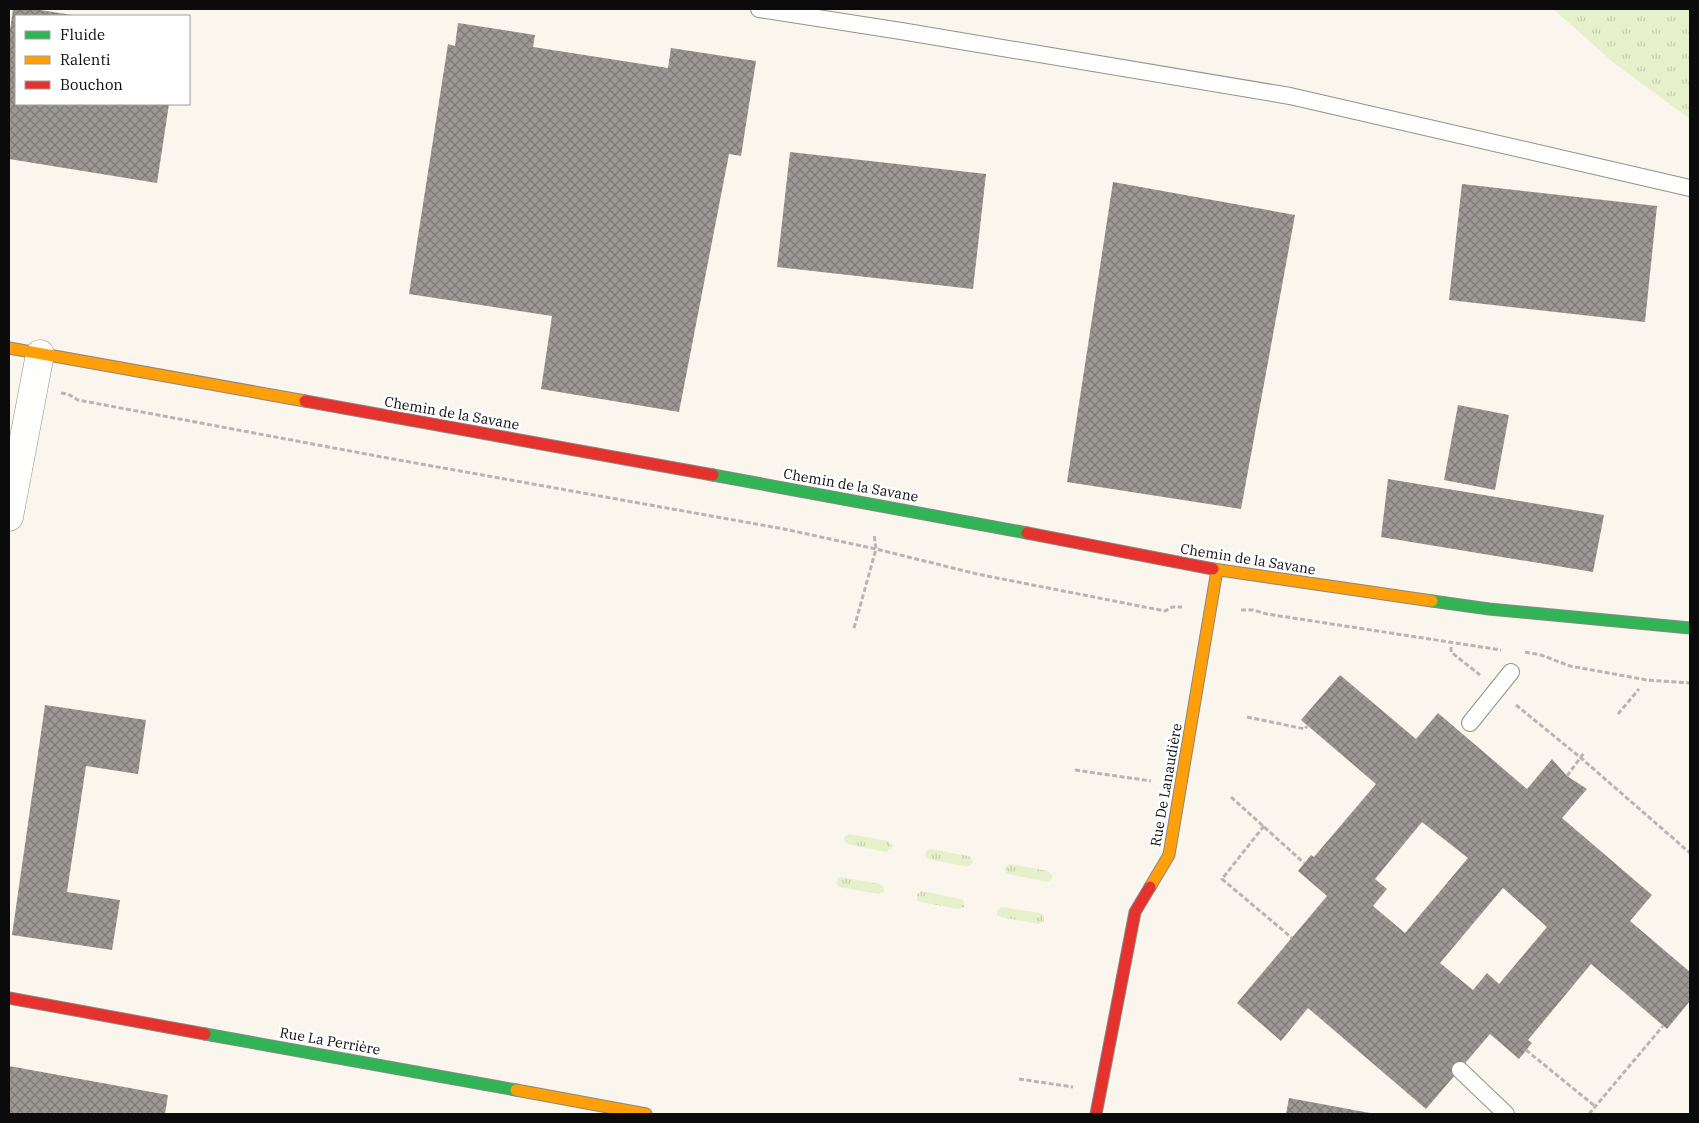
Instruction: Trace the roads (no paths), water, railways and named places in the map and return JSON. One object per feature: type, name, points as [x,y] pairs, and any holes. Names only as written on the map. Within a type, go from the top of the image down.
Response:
[{"type":"street","name":"Chemin de la Savane","points":[[9,348],[870,503],[1217,570],[1489,609],[1690,628]]},
{"type":"street","points":[[9,517],[40,354]]},
{"type":"street","name":"Rue De Lanaudière","points":[[1096,1114],[1136,912],[1169,855],[1217,570]]},
{"type":"street","name":"Rue La Perrière","points":[[9,998],[646,1114]]},
{"type":"lane","points":[[759,9],[1290,96],[1690,188]]},
{"type":"lane","points":[[1470,723],[1511,672]]},
{"type":"lane","points":[[1460,1070],[1506,1114]]}]
